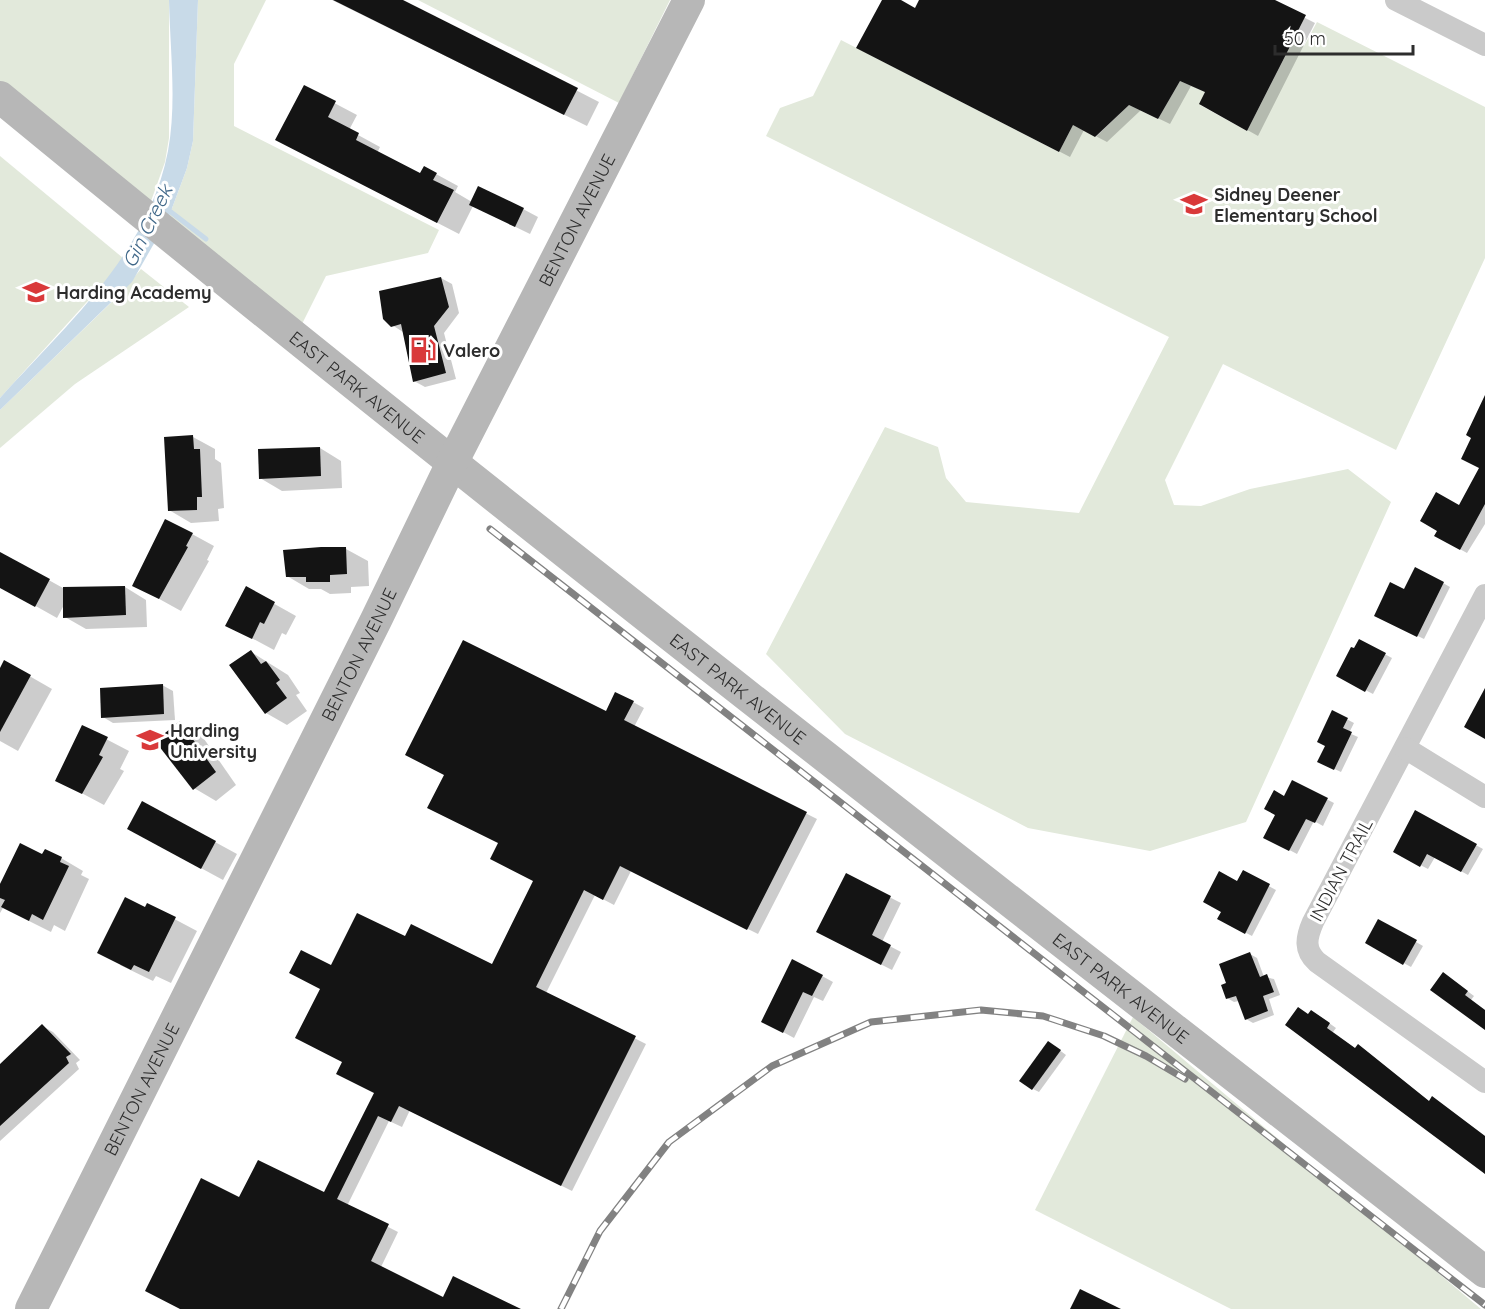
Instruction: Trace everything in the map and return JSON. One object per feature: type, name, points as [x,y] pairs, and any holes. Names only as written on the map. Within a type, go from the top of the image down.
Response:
[{"type":"street","name":"BENTON AVENUE","points":[[31,1309],[376,620],[452,463],[689,0]]},
{"type":"street","points":[[1396,0],[1485,45]]},
{"type":"street","name":"EAST PARK AVENUE","points":[[0,97],[452,463],[1485,1272]]},
{"type":"street","name":"INDIAN TRAIL","points":[[1485,595],[1313,922],[1306,946],[1310,955],[1317,962],[1485,1082]]},
{"type":"street","points":[[1405,748],[1485,796]]},
{"type":"shaded area","points":[[0,0],[169,0],[169,138],[165,162],[150,204],[0,84]]},
{"type":"shaded area","points":[[198,0],[266,0],[234,64],[234,126],[439,230],[428,253],[326,276],[299,330],[168,219],[187,168],[193,141]]},
{"type":"shaded area","points":[[418,0],[670,0],[619,103]]},
{"type":"shaded area","points":[[1317,22],[1485,107],[1485,258],[1396,450],[1223,364],[1165,480],[1174,505],[1201,506],[1250,489],[1348,469],[1391,502],[1246,822],[1150,851],[1028,828],[845,734],[766,654],[885,427],[938,447],[946,478],[966,502],[1079,513],[1169,337],[766,136],[780,108],[813,96],[841,40],[1059,152],[1073,125],[1096,137],[1129,105],[1158,119],[1180,81],[1205,92],[1200,105],[1247,131],[1293,41],[1304,46]]},
{"type":"shaded area","name":"Harding Academy","points":[[0,156],[123,258],[105,282],[0,398]]},
{"type":"shaded area","points":[[141,269],[189,307],[75,384],[0,448],[0,410],[119,295]]},
{"type":"shaded area","points":[[1133,1017],[1481,1309],[1231,1309],[1035,1210]]},
{"type":"water","name":"Gin Creek","points":[[169,0],[198,0],[193,141],[187,168],[168,219],[132,282],[0,410],[0,398],[77,314],[124,255],[143,223],[158,188],[171,133],[172,76]]},
{"type":"building","points":[[333,0],[403,0],[578,88],[564,115]]},
{"type":"building","name":"Sidney Deener Elementary School","points":[[882,0],[901,0],[915,8],[919,0],[1275,0],[1306,15],[1247,131],[1199,104],[1205,92],[1180,81],[1158,119],[1129,105],[1095,137],[1073,125],[1059,152],[856,48]]},
{"type":"building","points":[[304,85],[336,101],[328,117],[359,133],[356,140],[420,173],[424,166],[437,173],[433,180],[454,190],[437,223],[275,140]]},
{"type":"building","points":[[478,186],[524,208],[515,227],[469,205]]},
{"type":"building","name":"Valero","points":[[441,277],[449,307],[434,326],[446,373],[413,382],[401,324],[391,327],[383,319],[379,291]]},
{"type":"building","points":[[1485,395],[1485,504],[1460,550],[1434,536],[1437,531],[1420,521],[1436,492],[1459,505],[1479,468],[1461,459],[1471,438],[1466,435]]},
{"type":"building","points":[[193,435],[194,449],[200,449],[202,497],[197,497],[197,510],[168,511],[164,437]]},
{"type":"building","points":[[320,447],[321,476],[259,479],[258,449]]},
{"type":"building","points":[[165,519],[193,533],[186,546],[188,547],[159,599],[132,586]]},
{"type":"building","points":[[346,547],[347,574],[330,575],[330,582],[306,582],[306,577],[286,577],[283,550]]},
{"type":"building","points":[[0,552],[50,579],[35,607],[0,588]]},
{"type":"building","points":[[1415,567],[1444,582],[1417,637],[1374,616],[1390,582],[1404,589]]},
{"type":"building","points":[[125,586],[126,615],[63,618],[63,587]]},
{"type":"building","points":[[246,586],[275,602],[264,624],[260,622],[252,639],[225,626]]},
{"type":"building","points":[[1359,639],[1386,653],[1365,692],[1336,676],[1351,647],[1354,648]]},
{"type":"building","points":[[463,640],[606,711],[615,692],[634,701],[624,720],[807,812],[747,930],[620,866],[603,900],[584,890],[536,987],[636,1036],[561,1186],[399,1106],[391,1122],[378,1116],[337,1199],[389,1224],[371,1261],[443,1297],[453,1276],[521,1309],[180,1309],[145,1291],[201,1178],[239,1197],[258,1160],[324,1192],[374,1093],[336,1074],[342,1062],[295,1038],[320,989],[289,973],[301,950],[331,965],[357,913],[405,936],[411,924],[492,964],[533,881],[490,859],[498,843],[427,808],[444,775],[405,755]]},
{"type":"building","points":[[251,650],[261,664],[266,661],[280,680],[276,683],[287,698],[265,714],[229,665]]},
{"type":"building","points":[[4,660],[31,675],[0,732],[0,668]]},
{"type":"building","points":[[163,684],[164,714],[101,718],[100,688]]},
{"type":"building","points":[[1485,688],[1485,739],[1464,727]]},
{"type":"building","points":[[1332,710],[1348,718],[1343,728],[1352,732],[1334,770],[1317,762],[1325,746],[1317,742]]},
{"type":"building","points":[[180,721],[216,772],[193,790],[155,741]]},
{"type":"building","points":[[82,725],[108,737],[99,755],[103,757],[82,794],[55,781]]},
{"type":"building","points":[[1292,780],[1328,798],[1315,823],[1306,819],[1289,851],[1263,838],[1275,815],[1264,809],[1274,790],[1284,796]]},
{"type":"building","points":[[142,801],[216,841],[201,869],[127,829]]},
{"type":"building","points":[[1415,810],[1477,844],[1461,872],[1427,854],[1420,867],[1393,852]]},
{"type":"building","points":[[20,843],[42,854],[45,849],[62,857],[60,862],[69,866],[43,920],[32,914],[29,921],[1,907],[5,900],[0,898],[0,884]]},
{"type":"building","points":[[1243,870],[1270,884],[1245,934],[1217,919],[1221,912],[1203,902],[1219,871],[1237,881]]},
{"type":"building","points":[[846,873],[891,896],[872,935],[891,945],[881,965],[816,932]]},
{"type":"building","points":[[125,897],[145,907],[147,903],[176,917],[149,972],[134,965],[131,970],[97,953]]},
{"type":"building","points":[[1378,919],[1417,940],[1403,965],[1365,943]]},
{"type":"building","points":[[1250,952],[1260,977],[1267,974],[1274,992],[1263,996],[1268,1011],[1245,1020],[1236,996],[1226,999],[1221,985],[1226,983],[1219,964]]},
{"type":"building","points":[[792,959],[823,975],[812,996],[803,992],[783,1033],[761,1022]]},
{"type":"building","points":[[1443,972],[1468,991],[1465,995],[1485,1010],[1485,1030],[1430,990]]},
{"type":"building","points":[[1298,1007],[1308,1014],[1311,1010],[1330,1023],[1327,1028],[1355,1048],[1358,1044],[1429,1101],[1432,1096],[1485,1136],[1485,1174],[1285,1025]]},
{"type":"building","points":[[42,1024],[71,1054],[66,1057],[69,1063],[0,1126],[0,1064]]},
{"type":"building","points":[[1048,1041],[1061,1050],[1032,1090],[1019,1081]]},
{"type":"building","points":[[1080,1289],[1121,1309],[1070,1309]]},
{"type":"waterway","name":"Gin Creek","points":[[167,209],[206,239]]},
{"type":"railway","points":[[490,529],[1485,1305]]},
{"type":"railway","points":[[561,1309],[600,1231],[669,1142],[772,1066],[871,1022],[981,1010],[1043,1016],[1104,1036],[1146,1056],[1185,1079]]},
{"type":"place","name":"Sidney Deener Elementary School","points":[[1194,204]]},
{"type":"place","name":"Harding Academy","points":[[36,292]]},
{"type":"place","name":"Valero","points":[[423,350]]},
{"type":"place","name":"Harding University","points":[[150,740]]}]
